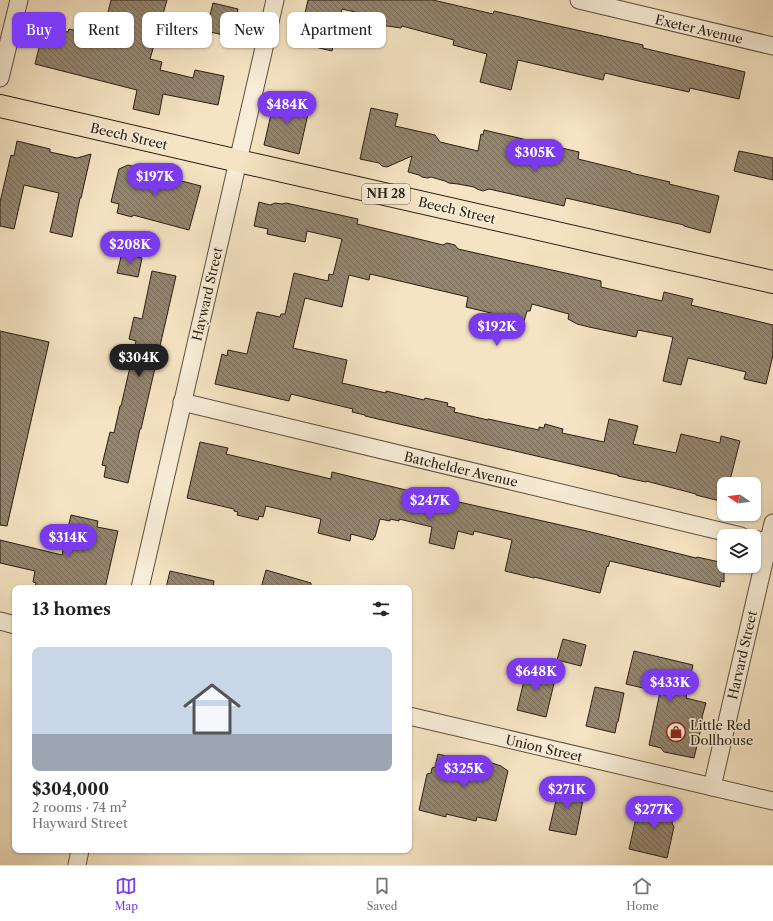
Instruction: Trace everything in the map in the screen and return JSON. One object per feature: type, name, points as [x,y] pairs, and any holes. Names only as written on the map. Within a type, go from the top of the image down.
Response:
[{"type":"main road","name":"Beech Street","points":[[0,106],[773,282]]},
{"type":"street","points":[[0,78],[19,0]]},
{"type":"street","name":"Hayward Street","points":[[141,585],[275,0]]},
{"type":"street","name":"Exeter Avenue","points":[[579,0],[773,46]]},
{"type":"street","name":"Batchelder Avenue","points":[[182,402],[717,530]]},
{"type":"street","name":"Harvard Street","points":[[761,541],[773,522]]},
{"type":"street","name":"Harvard Street","points":[[712,787],[755,573]]},
{"type":"street","points":[[0,621],[12,624]]},
{"type":"street","name":"Union Street","points":[[412,717],[773,801]]},
{"type":"street","points":[[77,865],[79,853]]},
{"type":"building","points":[[111,0],[167,0],[164,12],[142,12],[142,48],[153,48],[150,59],[162,62],[160,70],[193,78],[195,70],[224,76],[218,105],[163,94],[159,115],[133,109],[137,90],[35,64],[39,48],[66,48],[66,32],[68,32],[69,29],[74,30],[74,48],[134,48],[134,12],[108,12]]},
{"type":"building","points":[[308,0],[433,0],[493,14],[494,11],[643,45],[643,48],[745,72],[739,99],[690,88],[689,92],[605,73],[603,80],[518,60],[511,90],[480,82],[487,54],[453,45],[454,40],[402,26],[401,28],[386,26],[386,12],[355,12],[342,9],[341,12],[305,12]]},
{"type":"building","points":[[213,3],[238,9],[237,12],[220,12],[220,34],[212,32],[212,12],[211,12]]},
{"type":"building","points":[[319,48],[333,48],[332,51]]},
{"type":"building","points":[[275,97],[310,105],[299,154],[264,145]]},
{"type":"building","points":[[371,108],[398,114],[395,126],[435,135],[440,142],[478,151],[481,134],[483,135],[484,130],[579,152],[578,159],[719,196],[710,233],[684,225],[566,198],[564,206],[489,189],[483,191],[474,187],[449,183],[431,177],[422,177],[408,172],[412,156],[387,167],[382,166],[379,163],[360,159]]},
{"type":"building","points":[[17,141],[50,149],[50,152],[77,158],[91,154],[72,237],[50,232],[59,193],[24,185],[14,229],[0,226],[0,202],[11,155],[14,156]]},
{"type":"building","points":[[739,151],[773,158],[773,180],[734,171]]},
{"type":"building","points":[[128,165],[143,169],[143,171],[201,186],[189,230],[133,215],[132,217],[117,213],[119,204],[111,202],[119,169]]},
{"type":"building","points":[[259,202],[270,205],[275,203],[286,203],[358,219],[357,224],[443,245],[447,243],[455,245],[458,249],[601,281],[601,287],[662,301],[664,292],[693,299],[691,305],[773,325],[773,355],[766,384],[744,379],[746,372],[688,358],[681,385],[663,381],[673,337],[638,330],[636,337],[589,327],[577,324],[568,319],[569,314],[532,304],[530,311],[527,311],[524,321],[466,307],[468,297],[370,274],[369,280],[349,275],[342,307],[305,298],[293,348],[347,360],[342,383],[386,393],[386,391],[424,400],[425,398],[448,403],[447,406],[455,408],[454,412],[488,420],[539,430],[539,427],[544,428],[545,424],[563,429],[562,433],[604,442],[609,419],[638,426],[633,444],[676,453],[681,434],[720,443],[721,436],[740,441],[731,477],[717,477],[717,500],[646,481],[618,476],[365,416],[352,412],[353,409],[291,394],[289,401],[215,384],[222,354],[227,356],[228,350],[247,354],[257,312],[280,317],[281,314],[285,314],[294,273],[328,281],[329,274],[333,275],[342,239],[307,231],[305,242],[267,234],[268,229],[254,226]]},
{"type":"building","points":[[122,253],[142,258],[138,277],[117,273]]},
{"type":"building","points":[[152,271],[176,276],[128,483],[104,477],[106,466],[102,465],[110,432],[114,433],[136,341],[129,339],[134,317],[142,319]]},
{"type":"building","points":[[0,331],[49,342],[7,526],[0,525]]},
{"type":"building","points":[[200,442],[228,448],[226,454],[331,479],[332,472],[587,531],[696,558],[717,561],[717,573],[724,573],[724,582],[721,581],[720,587],[610,561],[608,567],[607,566],[600,593],[505,571],[512,540],[474,531],[473,535],[458,531],[454,549],[429,543],[432,527],[399,519],[399,521],[390,519],[390,521],[380,519],[373,540],[351,534],[350,541],[318,533],[321,519],[266,506],[263,517],[259,516],[258,520],[237,515],[238,512],[234,511],[234,509],[187,498]]},
{"type":"building","points":[[71,515],[98,521],[97,527],[118,531],[106,585],[35,585],[36,583],[33,582],[35,571],[0,563],[0,540],[62,555]]},
{"type":"building","points":[[266,570],[311,583],[311,585],[262,585]]},
{"type":"building","points":[[170,571],[214,581],[213,585],[167,585]]},
{"type":"building","points":[[563,639],[586,645],[581,666],[557,660]]},
{"type":"building","points":[[634,651],[693,665],[686,698],[706,703],[694,758],[664,752],[661,748],[649,745],[660,692],[626,684]]},
{"type":"building","points":[[527,668],[556,675],[546,717],[517,710]]},
{"type":"building","points":[[595,687],[624,693],[615,733],[586,726]]},
{"type":"building","points":[[438,754],[488,766],[489,762],[501,766],[508,771],[496,821],[477,817],[476,821],[446,814],[446,817],[419,810],[427,774],[431,773],[432,768],[435,767]]},
{"type":"building","points":[[560,784],[585,790],[576,835],[549,830]]},
{"type":"building","points":[[654,801],[664,803],[675,812],[672,823],[674,827],[667,858],[629,849],[636,818],[640,817],[642,805]]},
{"type":"place","name":"Little Red Dollhouse","points":[[676,732]]}]
